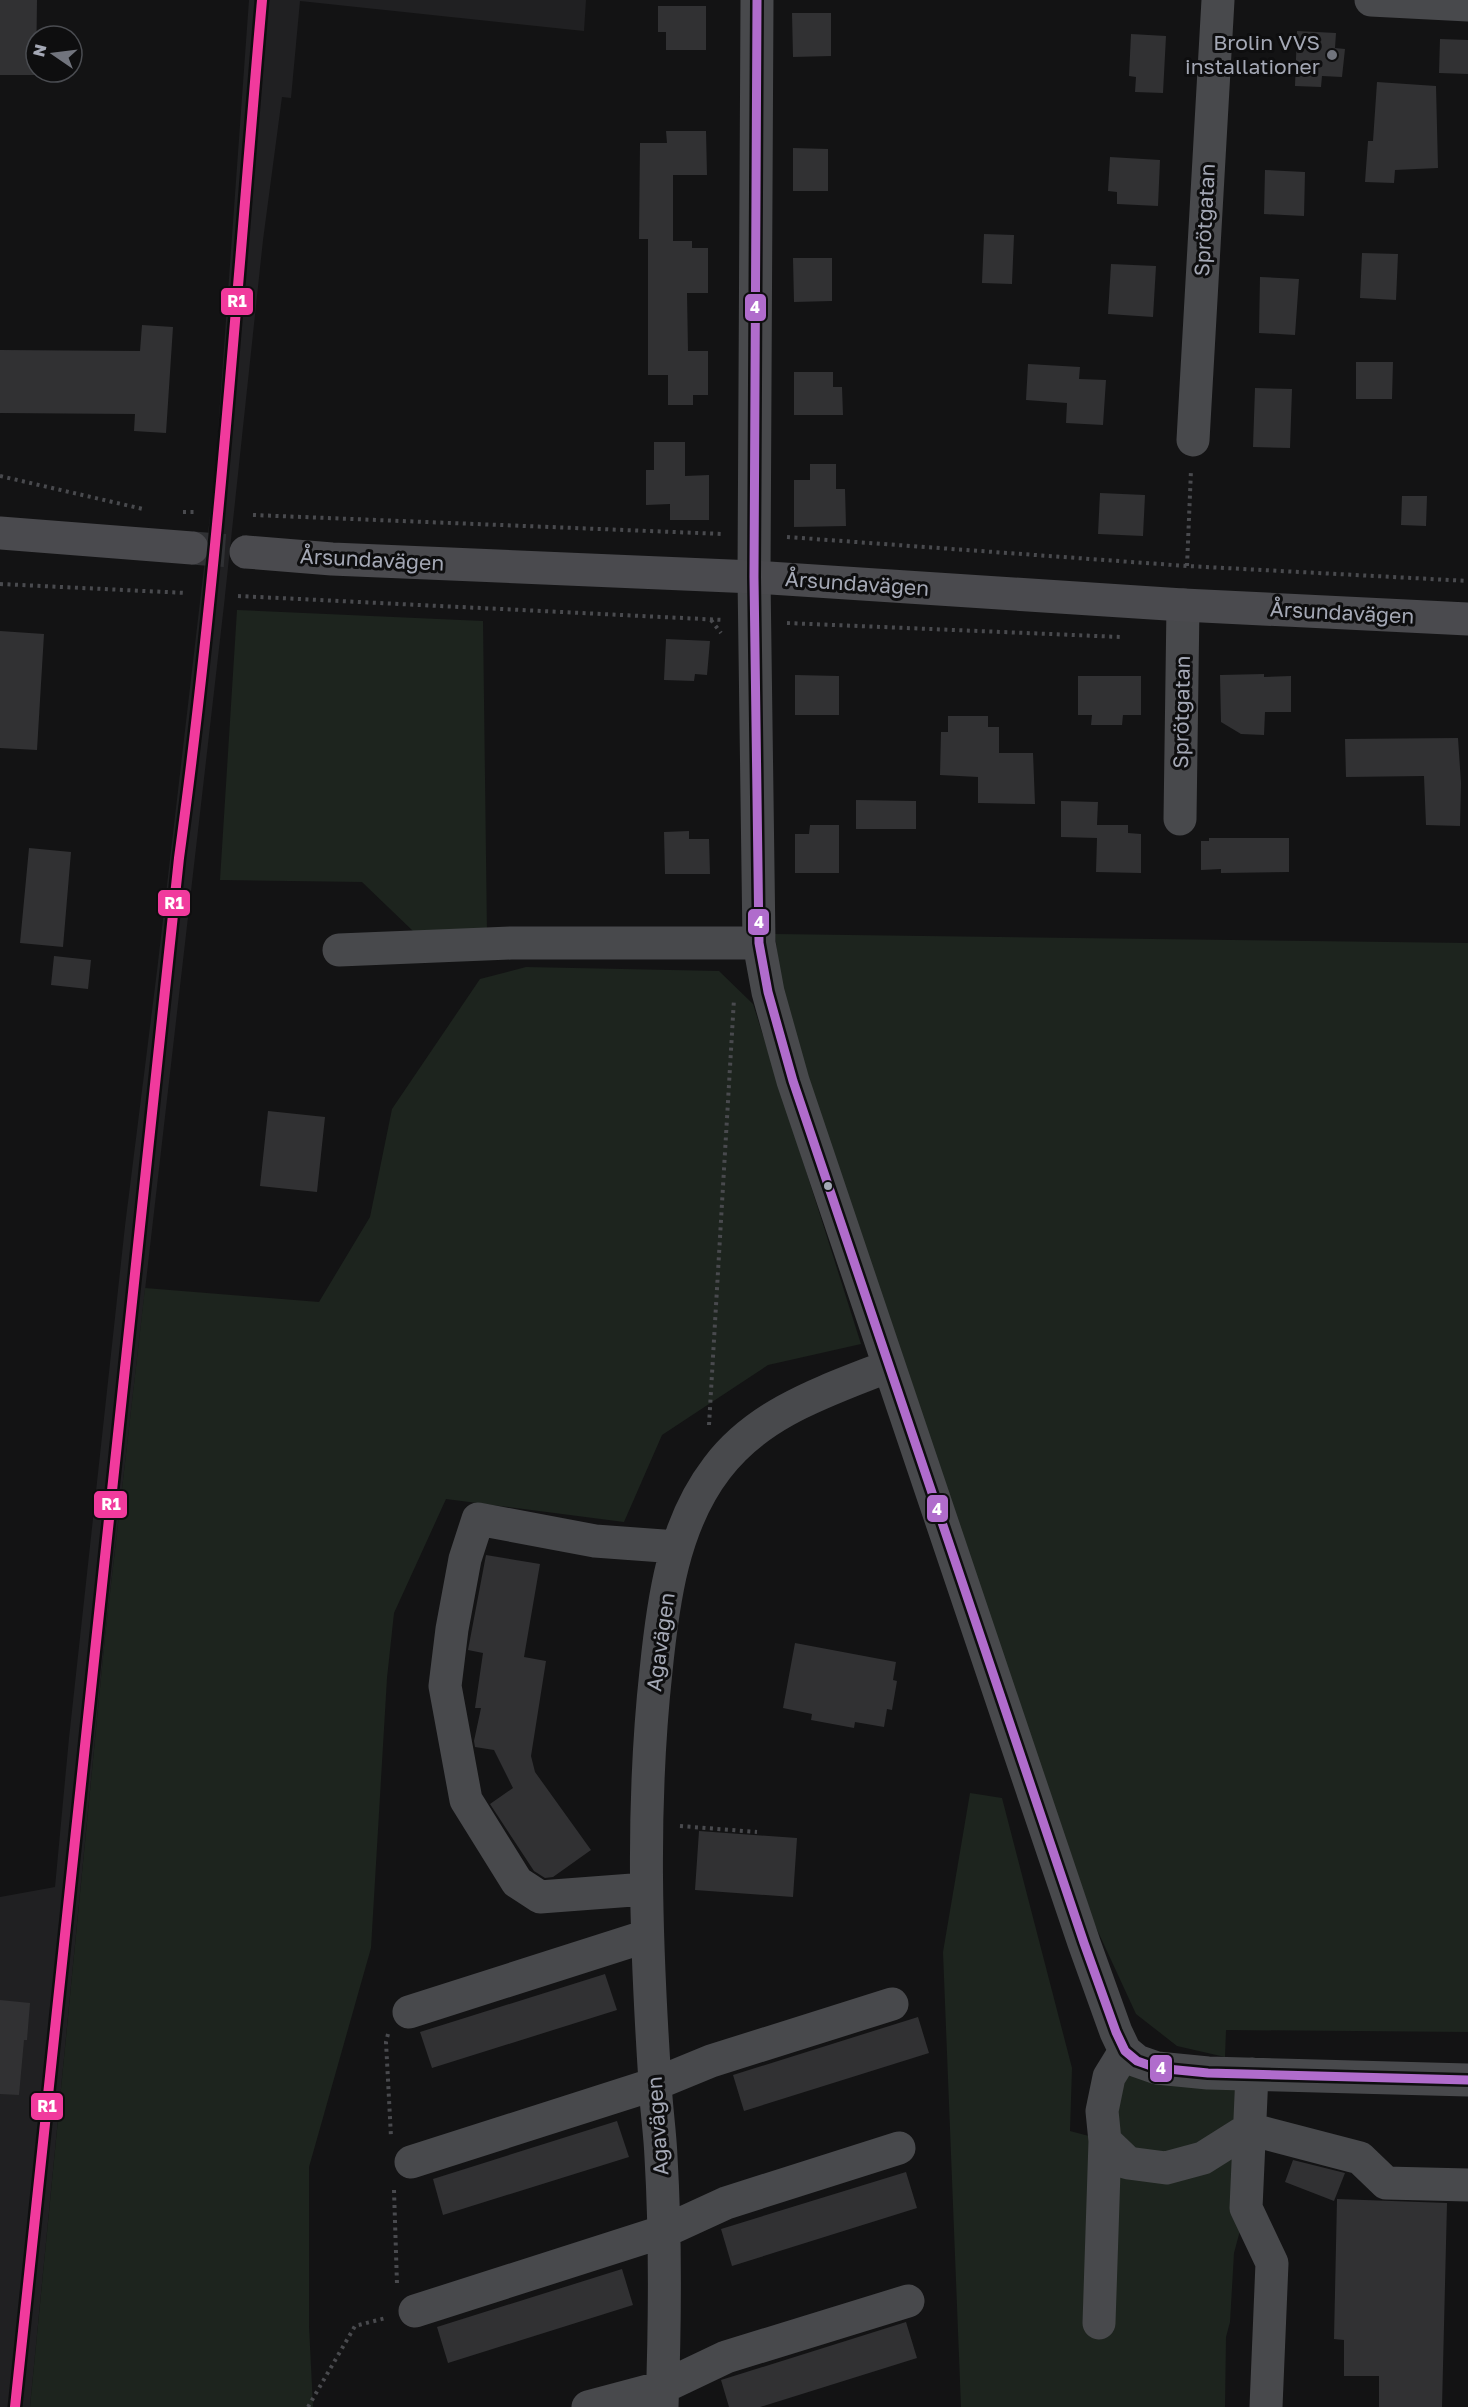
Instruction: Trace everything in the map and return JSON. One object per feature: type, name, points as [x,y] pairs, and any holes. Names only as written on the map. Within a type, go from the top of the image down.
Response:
[{"type":"main road","points":[[0,533],[192,548]]},
{"type":"main road","name":"Årsundavägen","points":[[246,552],[332,559],[754,578],[1183,605],[1468,619]]},
{"type":"street","points":[[757,0],[755,622],[748,943],[768,992],[793,1081],[1084,1943],[1116,2032],[1125,2051],[1137,2061],[1157,2068],[1252,2074],[1468,2080]]},
{"type":"street","name":"Sprötgatan","points":[[1193,440],[1218,0]]},
{"type":"street","points":[[1371,0],[1468,5]]},
{"type":"street","name":"Sprötgatan","points":[[1180,819],[1183,605]]},
{"type":"street","points":[[339,950],[511,943],[748,943]]},
{"type":"street","name":"Agavägen","points":[[662,2397],[664,2231],[647,1936],[646,1824],[648,1759],[658,1651],[677,1547],[688,1514],[706,1483],[735,1446],[759,1425],[826,1390],[889,1366]]},
{"type":"street","points":[[646,1889],[540,1897],[517,1882],[466,1800],[445,1686],[452,1629],[465,1559],[478,1519],[595,1541],[677,1547]]},
{"type":"street","points":[[409,2012],[647,1936]]},
{"type":"street","points":[[411,2162],[655,2084],[711,2061],[892,2004]]},
{"type":"street","points":[[1099,2323],[1105,2141],[1102,2111],[1109,2077],[1125,2051]]},
{"type":"street","points":[[1252,2074],[1246,2208],[1272,2263],[1266,2407]]},
{"type":"street","points":[[1105,2141],[1128,2163],[1166,2168],[1203,2158],[1250,2129],[1360,2158],[1386,2183],[1468,2185]]},
{"type":"street","points":[[415,2311],[664,2231],[726,2203],[899,2148]]},
{"type":"street","points":[[588,2407],[662,2397],[726,2357],[908,2301]]},
{"type":"path","points":[[1187,566],[1193,440]]},
{"type":"path","points":[[0,476],[149,510]]},
{"type":"path","points":[[253,515],[755,535],[1187,566],[1468,581]]},
{"type":"path","points":[[0,584],[186,593]]},
{"type":"path","points":[[238,596],[755,622],[1124,637]]},
{"type":"path","points":[[709,1428],[748,943]]},
{"type":"path","points":[[646,1824],[757,1832]]},
{"type":"path","points":[[308,2407],[355,2326],[415,2311]]},
{"type":"shaded area","points":[[249,0],[586,0],[584,31],[300,1],[291,98],[282,97],[263,240],[224,605],[105,1637],[30,2407],[0,2407],[0,1897],[55,1887],[125,1226],[215,473]]},
{"type":"shaded area","points":[[237,610],[483,621],[487,934],[413,931],[362,882],[220,880]]},
{"type":"shaded area","points":[[775,934],[1468,943],[1468,2032],[1226,2030],[1225,2057],[1177,2046],[1136,2014],[1094,1923],[784,1009]]},
{"type":"shaded area","points":[[526,967],[719,971],[753,1004],[861,1344],[768,1365],[662,1435],[624,1522],[446,1499],[394,1613],[387,1678],[371,1948],[309,2167],[309,2326],[313,2407],[30,2407],[105,1637],[145,1288],[319,1302],[370,1217],[392,1109],[480,979]]},
{"type":"shaded area","points":[[970,1793],[1002,1798],[1072,2068],[1070,2131],[1104,2140],[1125,2051],[1252,2074],[1246,2208],[1234,2253],[1230,2322],[1226,2337],[1225,2407],[961,2407],[943,1952]]},
{"type":"building","points":[[0,0],[37,0],[37,24],[24,24],[24,75],[0,75]]},
{"type":"building","points":[[658,6],[706,6],[706,50],[666,50],[666,32],[658,32]]},
{"type":"building","points":[[792,13],[831,13],[831,56],[793,57]]},
{"type":"building","points":[[1297,31],[1336,33],[1335,48],[1345,49],[1342,77],[1322,76],[1321,87],[1295,86]]},
{"type":"building","points":[[1131,34],[1166,36],[1163,93],[1135,92],[1136,77],[1129,76]]},
{"type":"building","points":[[1440,39],[1468,40],[1468,74],[1439,73]]},
{"type":"building","points":[[1377,82],[1436,86],[1438,168],[1395,170],[1394,183],[1365,182],[1368,141],[1373,141]]},
{"type":"building","points":[[666,131],[706,131],[707,175],[673,175],[673,241],[692,241],[692,248],[708,248],[708,293],[687,293],[688,351],[708,351],[708,395],[693,395],[693,405],[668,405],[668,375],[648,375],[648,239],[639,239],[640,143],[667,143]]},
{"type":"building","points":[[793,148],[828,149],[828,191],[793,191]]},
{"type":"building","points":[[1110,157],[1160,160],[1158,206],[1117,204],[1117,192],[1108,191]]},
{"type":"building","points":[[1265,170],[1305,172],[1304,216],[1264,214]]},
{"type":"building","points":[[984,234],[1014,235],[1012,284],[982,283]]},
{"type":"building","points":[[1362,253],[1398,254],[1396,300],[1360,298]]},
{"type":"building","points":[[793,258],[832,258],[832,301],[794,302]]},
{"type":"building","points":[[1111,264],[1156,266],[1153,317],[1108,314]]},
{"type":"building","points":[[1260,277],[1299,279],[1295,335],[1259,333]]},
{"type":"building","points":[[142,325],[173,327],[166,433],[134,431],[135,414],[0,413],[0,350],[140,351]]},
{"type":"building","points":[[1356,362],[1393,362],[1392,399],[1356,399]]},
{"type":"building","points":[[1028,364],[1080,367],[1079,379],[1106,380],[1103,425],[1066,423],[1067,403],[1026,400]]},
{"type":"building","points":[[794,372],[833,372],[833,387],[842,387],[843,415],[794,415]]},
{"type":"building","points":[[1255,388],[1292,389],[1290,448],[1253,447]]},
{"type":"building","points":[[654,442],[685,442],[685,476],[709,475],[709,520],[670,520],[670,504],[646,505],[646,470],[654,470]]},
{"type":"building","points":[[810,464],[836,464],[836,489],[845,489],[846,526],[794,527],[794,480],[810,480]]},
{"type":"building","points":[[1100,493],[1145,495],[1143,536],[1098,534]]},
{"type":"building","points":[[1402,496],[1427,496],[1426,526],[1401,525]]},
{"type":"building","points":[[0,631],[44,634],[37,750],[0,748]]},
{"type":"building","points":[[666,639],[710,641],[707,675],[695,674],[694,681],[664,680]]},
{"type":"building","points":[[1264,674],[1264,677],[1291,676],[1291,712],[1265,712],[1264,735],[1241,734],[1221,722],[1220,675]]},
{"type":"building","points":[[795,675],[839,676],[839,715],[795,715]]},
{"type":"building","points":[[1078,676],[1141,676],[1141,715],[1123,715],[1122,725],[1091,725],[1092,715],[1078,715]]},
{"type":"building","points":[[948,716],[988,716],[988,727],[999,727],[999,753],[1033,753],[1035,804],[978,803],[978,777],[940,775],[941,732],[948,732]]},
{"type":"building","points":[[1458,738],[1461,783],[1460,826],[1426,825],[1424,776],[1346,777],[1345,739]]},
{"type":"building","points":[[856,800],[916,801],[916,829],[856,829]]},
{"type":"building","points":[[1061,801],[1098,802],[1097,825],[1128,825],[1128,833],[1141,834],[1141,873],[1096,872],[1097,838],[1061,837]]},
{"type":"building","points":[[810,825],[839,825],[839,873],[795,873],[795,834],[809,834]]},
{"type":"building","points":[[689,831],[689,839],[709,839],[710,874],[665,874],[664,832]]},
{"type":"building","points":[[1209,838],[1289,838],[1289,872],[1221,873],[1221,869],[1201,870],[1201,841],[1209,841]]},
{"type":"building","points":[[29,848],[71,852],[63,947],[20,943]]},
{"type":"building","points":[[54,956],[91,960],[88,989],[51,985]]},
{"type":"building","points":[[268,1111],[325,1117],[317,1192],[260,1186]]},
{"type":"building","points":[[486,1555],[540,1564],[524,1657],[546,1661],[531,1756],[535,1772],[591,1850],[553,1877],[545,1878],[534,1871],[490,1804],[513,1788],[494,1750],[475,1747],[474,1741],[481,1708],[475,1708],[483,1653],[468,1650]]},
{"type":"building","points":[[795,1643],[896,1662],[893,1680],[897,1681],[892,1710],[887,1709],[884,1727],[855,1722],[854,1728],[811,1720],[812,1714],[783,1708]]},
{"type":"building","points":[[699,1831],[797,1838],[793,1897],[695,1890]]},
{"type":"building","points":[[605,1974],[617,2010],[432,2068],[420,2032]]},
{"type":"building","points":[[0,2000],[30,2003],[19,2095],[0,2094]]},
{"type":"building","points":[[918,2017],[929,2053],[744,2111],[733,2075]]},
{"type":"building","points":[[617,2121],[629,2157],[443,2215],[433,2179]]},
{"type":"building","points":[[1293,2160],[1345,2173],[1334,2201],[1285,2182]]},
{"type":"building","points":[[906,2172],[917,2208],[732,2266],[721,2229]]},
{"type":"building","points":[[1337,2199],[1447,2203],[1442,2407],[1379,2407],[1379,2376],[1344,2376],[1344,2340],[1334,2339]]},
{"type":"building","points":[[622,2269],[633,2305],[448,2363],[437,2327]]},
{"type":"building","points":[[906,2322],[917,2358],[760,2407],[729,2407],[721,2380]]},
{"type":"tunnel","points":[[192,548],[246,552]]},
{"type":"transit line","name":"R1","points":[[15,2407],[179,858],[216,537],[262,0]]},
{"type":"transit line","name":"4","points":[[757,0],[754,577],[759,943],[768,992],[793,1081],[1084,1943],[1116,2032],[1125,2051],[1137,2061],[1157,2068],[1208,2073],[1468,2080]]},
{"type":"place","name":"Brolin VVS installationer","points":[[1332,55]]}]
